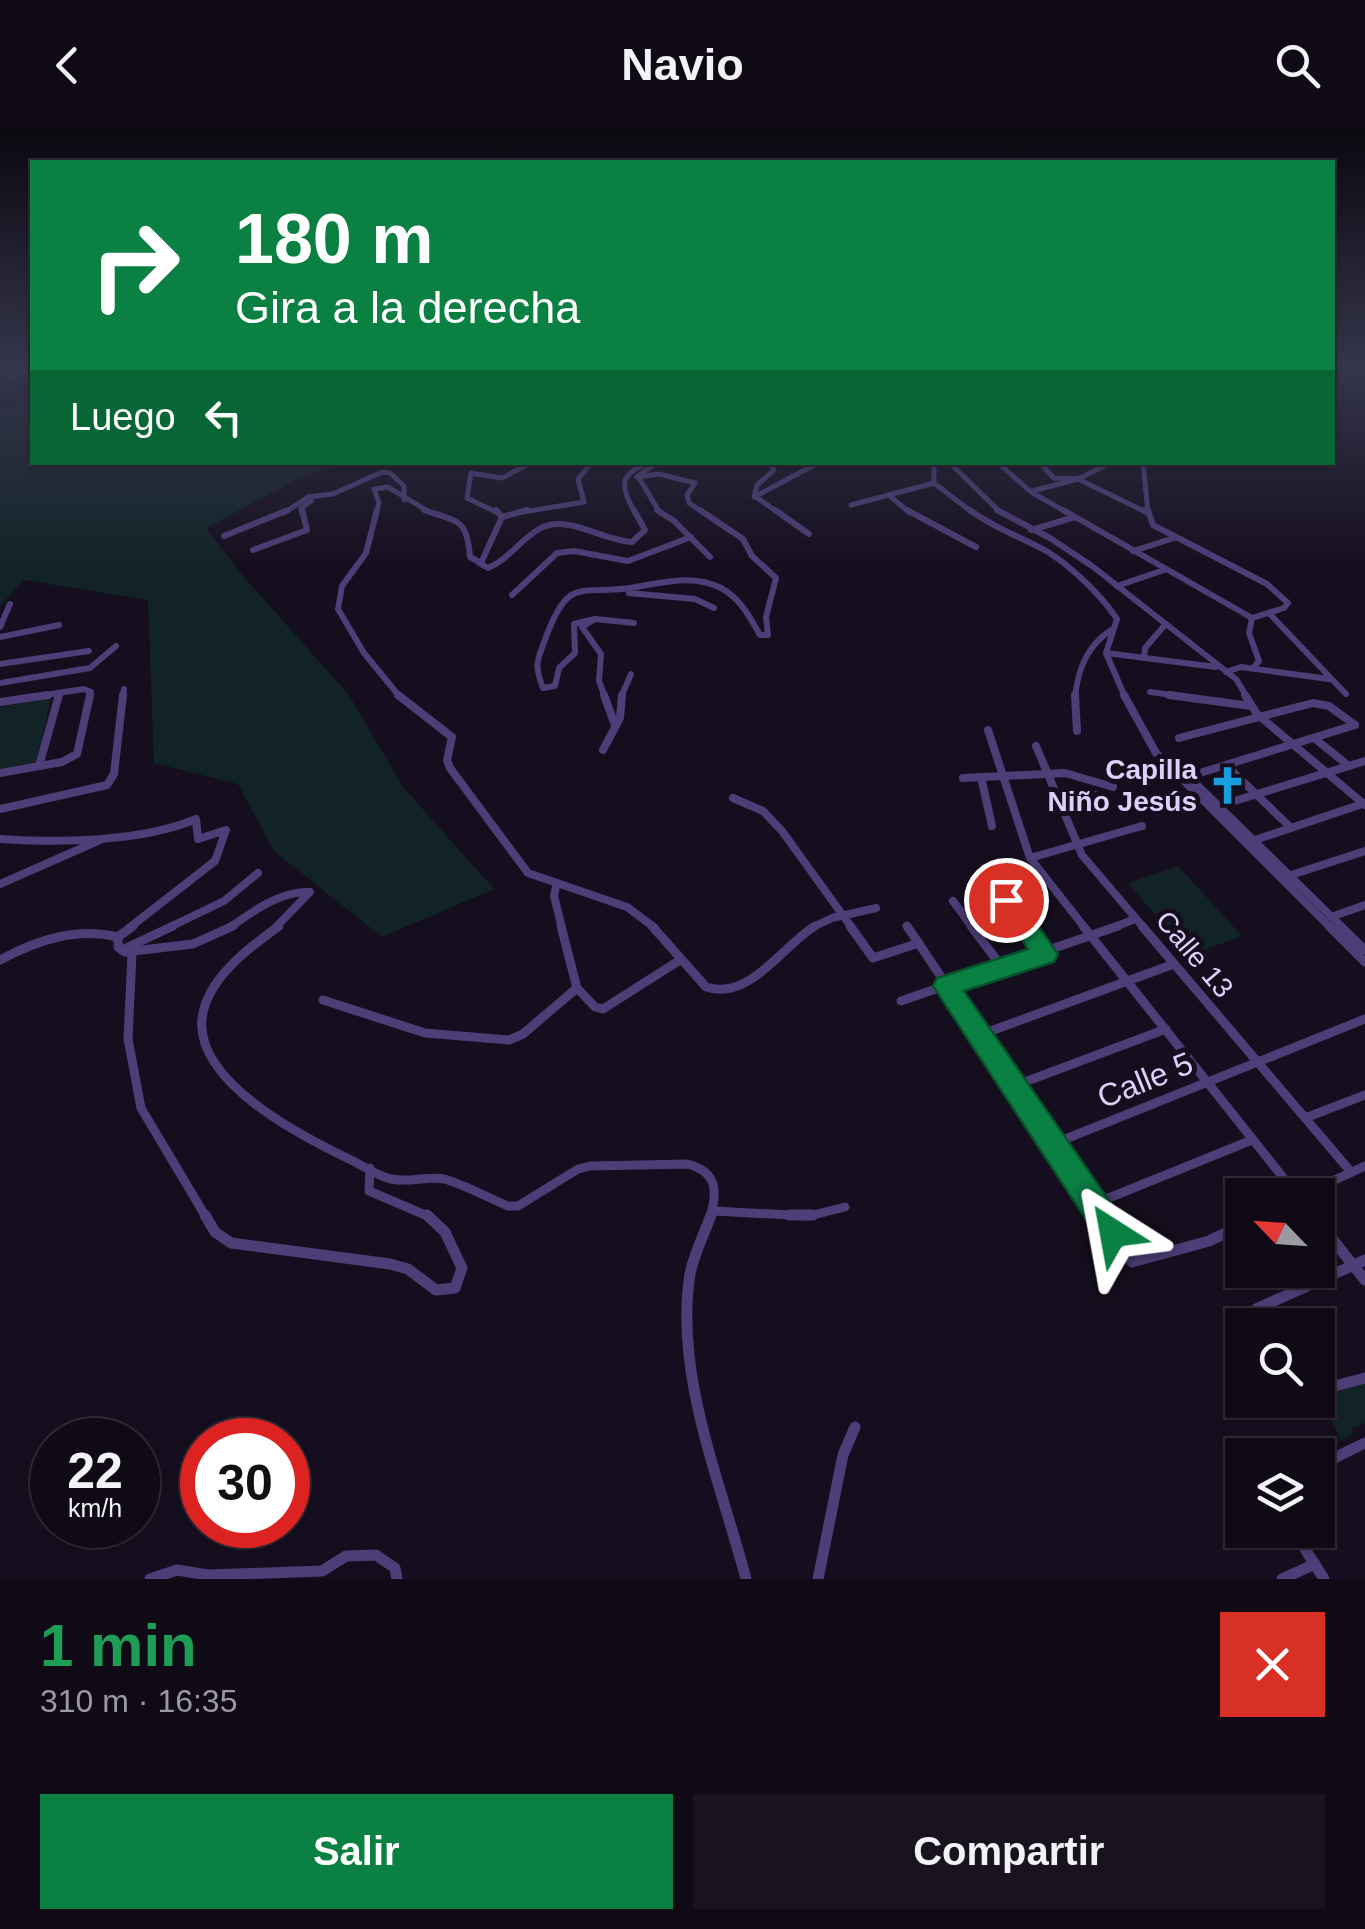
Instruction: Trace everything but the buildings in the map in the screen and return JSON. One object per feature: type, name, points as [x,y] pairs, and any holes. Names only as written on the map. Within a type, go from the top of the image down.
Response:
[{"type":"street","points":[[502,517],[496,509],[467,498],[471,473],[482,478],[512,478],[528,465]]},
{"type":"street","points":[[502,517],[540,506],[584,502],[578,480],[590,465]]},
{"type":"street","points":[[645,465],[631,470],[625,478],[625,495],[645,530],[632,542],[612,540],[575,525],[550,526],[538,530],[497,565],[486,568],[470,557],[468,531],[462,524],[404,500],[386,486],[374,489],[379,503],[366,553],[342,586],[338,609],[364,656],[385,683],[424,719],[449,732],[450,769],[474,808],[504,841],[523,870],[556,886],[636,912],[706,987],[722,994],[771,964],[809,929],[842,915],[876,908]]},
{"type":"street","points":[[650,465],[638,474],[657,511],[692,537],[710,557]]},
{"type":"street","points":[[770,465],[774,470],[757,485],[753,496],[808,534]]},
{"type":"street","points":[[756,497],[769,486],[818,465]]},
{"type":"street","points":[[934,465],[934,482]]},
{"type":"street","points":[[953,465],[972,480],[997,512],[1068,550],[1236,678],[1251,706],[1262,717],[1364,804]]},
{"type":"street","points":[[1000,465],[1031,492],[1252,618],[1269,614],[1288,602],[1267,584],[1153,525],[1143,465]]},
{"type":"street","points":[[1042,465],[1054,478],[1078,479],[1148,512]]},
{"type":"street","points":[[1031,492],[1078,479],[1106,465]]},
{"type":"street","points":[[253,550],[307,530],[301,508],[387,472],[404,486],[404,500]]},
{"type":"street","points":[[634,622],[575,623],[576,653],[560,666],[555,686],[543,688],[534,663],[539,646],[546,640],[547,625],[560,604],[580,590],[620,590],[688,580],[708,582],[744,604],[760,635],[768,634],[766,618],[776,578],[752,556],[743,539],[690,503],[686,495],[695,483],[656,474],[639,478]]},
{"type":"street","points":[[851,504],[934,482]]},
{"type":"street","points":[[934,482],[992,527],[1050,553],[1116,615],[1106,654],[1115,679],[1156,753],[1218,806],[1365,950]]},
{"type":"street","points":[[224,536],[281,514],[308,498],[325,495]]},
{"type":"street","points":[[890,496],[914,516],[976,547]]},
{"type":"street","points":[[1031,530],[1076,516]]},
{"type":"street","points":[[479,564],[484,562],[502,517]]},
{"type":"street","points":[[512,595],[557,553],[578,552],[628,561],[692,537]]},
{"type":"street","points":[[1133,552],[1174,538]]},
{"type":"street","points":[[1116,586],[1164,570]]},
{"type":"street","points":[[580,590],[609,595],[647,592],[704,600],[714,608]]},
{"type":"street","points":[[10,604],[0,633],[59,625]]},
{"type":"street","points":[[1269,614],[1346,694]]},
{"type":"street","points":[[1252,618],[1250,633],[1259,662],[1253,668]]},
{"type":"street","points":[[595,620],[586,623],[582,630],[600,651],[599,681],[615,725]]},
{"type":"street","points":[[1144,658],[1146,648],[1164,626]]},
{"type":"street","points":[[1077,731],[1072,705],[1077,678],[1084,660],[1111,630]]},
{"type":"street","points":[[0,683],[90,668],[116,646]]},
{"type":"street","points":[[0,664],[89,650]]},
{"type":"street","points":[[1106,654],[1330,679]]},
{"type":"street","points":[[603,750],[620,718],[620,700],[631,674]]},
{"type":"street","points":[[0,809],[107,784],[114,774],[124,689]]},
{"type":"street","points":[[0,702],[91,692],[77,754],[62,762],[0,773]]},
{"type":"street","points":[[1150,692],[1251,706]]},
{"type":"street","points":[[39,766],[59,693]]},
{"type":"street","points":[[1178,738],[1313,703],[1329,706],[1354,724],[1186,778]]},
{"type":"street","points":[[988,730],[1030,858],[1285,1178]]},
{"type":"street","points":[[1314,738],[1348,766]]},
{"type":"street","name":"Calle 13","points":[[1036,746],[1077,846],[1350,1172]]},
{"type":"street","points":[[1218,806],[1365,761]]},
{"type":"street","points":[[1227,766],[1292,828]]},
{"type":"street","points":[[963,778],[1047,773],[1078,775],[1114,787]]},
{"type":"street","points":[[981,776],[992,826]]},
{"type":"street","points":[[1186,778],[1365,962]]},
{"type":"street","points":[[1058,802],[1097,795]]},
{"type":"street","points":[[734,798],[763,811],[818,878],[872,958],[919,943]]},
{"type":"street","points":[[1252,840],[1364,804]]},
{"type":"street","points":[[0,839],[46,842],[108,836],[178,826],[196,819],[198,839],[226,830],[215,862],[118,937]]},
{"type":"street","points":[[1030,858],[1142,826]]},
{"type":"street","points":[[0,884],[108,836]]},
{"type":"street","points":[[1288,876],[1365,851]]},
{"type":"street","points":[[127,952],[208,910],[258,873]]},
{"type":"street","points":[[556,886],[554,896],[577,988],[595,1008],[603,1009],[680,960]]},
{"type":"street","points":[[127,952],[211,938],[261,907],[302,890],[310,892],[289,916],[246,949],[212,992],[202,1017],[204,1042],[216,1065],[271,1117],[391,1179],[443,1179],[508,1206],[518,1206],[578,1169],[700,1165],[710,1174],[717,1194],[714,1211],[692,1262],[688,1296],[703,1416],[746,1579]]},
{"type":"street","points":[[1006,900],[1046,954]]},
{"type":"street","points":[[953,901],[1002,967]]},
{"type":"street","points":[[1331,917],[1365,905]]},
{"type":"street","points":[[901,1001],[1046,954],[1135,918]]},
{"type":"street","points":[[907,926],[1132,1262],[1209,1242],[1225,1234]]},
{"type":"street","points":[[0,960],[19,949],[77,933],[103,932],[118,937],[127,952],[128,1038],[140,1108],[215,1232],[232,1243],[390,1264],[408,1269],[436,1290],[454,1288],[462,1268],[451,1239],[426,1211],[370,1191],[370,1168]]},
{"type":"street","points":[[980,1036],[1174,964]]},
{"type":"street","points":[[324,1000],[425,1033],[509,1040],[523,1034],[577,988]]},
{"type":"street","name":"Calle 5","points":[[1053,1144],[1365,1019]]},
{"type":"street","points":[[1014,1086],[1166,1029]]},
{"type":"street","points":[[1305,1118],[1365,1095]]},
{"type":"street","points":[[1094,1204],[1252,1140]]},
{"type":"street","points":[[1335,1179],[1365,1166]]},
{"type":"street","points":[[714,1211],[809,1216],[845,1207]]},
{"type":"street","points":[[1335,1238],[1359,1263],[1365,1280]]},
{"type":"street","points":[[1258,1308],[1359,1263]]},
{"type":"street","points":[[1335,1386],[1365,1378]]},
{"type":"street","points":[[818,1579],[843,1456],[855,1427]]},
{"type":"street","points":[[1335,1458],[1365,1443]]},
{"type":"street","points":[[1305,1548],[1324,1579]]},
{"type":"street","points":[[150,1579],[176,1570],[208,1574],[322,1571],[346,1556],[376,1556],[395,1568],[397,1579]]},
{"type":"street","points":[[1282,1579],[1315,1564]]},
{"type":"shaded area","points":[[0,433],[30,433],[30,465],[341,465],[301,477],[206,528],[243,576],[349,695],[403,787],[494,889],[382,937],[274,851],[238,784],[154,763],[148,600],[24,580],[0,606]]},
{"type":"shaded area","points":[[51,698],[37,762],[0,769],[0,707]]},
{"type":"shaded area","points":[[1178,866],[1242,936],[1190,955],[1128,883]]},
{"type":"shaded area","points":[[1365,1382],[1365,1423],[1351,1429],[1352,1434],[1341,1441],[1330,1418],[1335,1418],[1335,1388]]},
{"type":"place","name":"Capilla Niño Jesús","points":[[1227,785]]},
{"type":"route","points":[[1006,900],[1046,954],[946,986],[1113,1233]]}]
